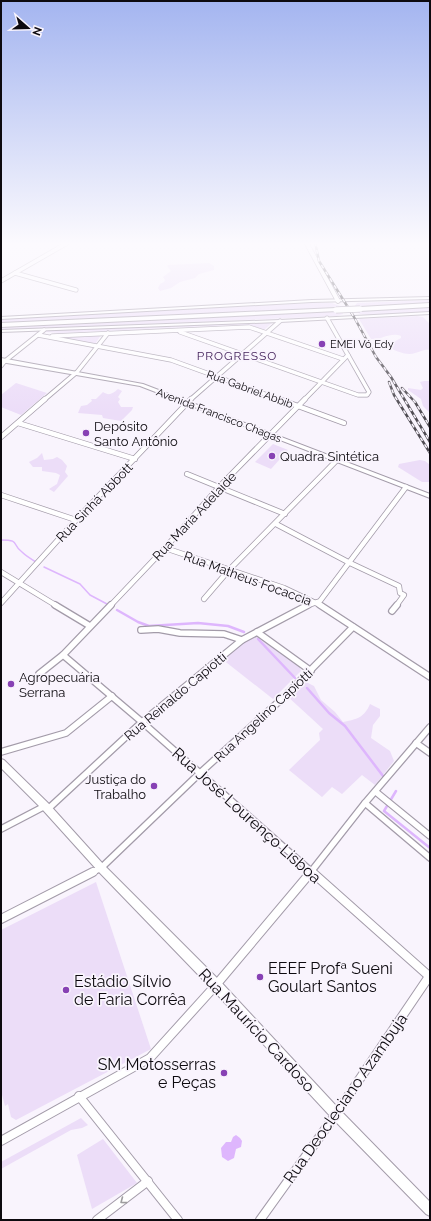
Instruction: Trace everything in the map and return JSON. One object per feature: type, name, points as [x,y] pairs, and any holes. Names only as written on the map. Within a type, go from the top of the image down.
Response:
[{"type":"highway","points":[[1,325],[430,305]]},
{"type":"main road","points":[[1,318],[392,299]]},
{"type":"main road","points":[[353,300],[349,303],[350,308],[356,314],[363,317]]},
{"type":"main road","points":[[338,301],[346,311],[346,315],[342,318]]},
{"type":"main road","points":[[1,331],[342,318],[430,313]]},
{"type":"main road","name":"Avenida Francisco Chagas","points":[[3,360],[77,372],[141,385],[430,496]]},
{"type":"main road","name":"Rua Maurício Cardoso","points":[[1,763],[46,808],[101,868],[216,985],[336,1114],[430,1210]]},
{"type":"street","points":[[178,330],[358,395],[367,395],[369,392],[327,318]]},
{"type":"street","points":[[266,332],[280,320]]},
{"type":"street","points":[[45,336],[249,327],[343,359]]},
{"type":"street","points":[[1,366],[3,360],[44,330]]},
{"type":"street","name":"Rua Sinhá Abbott","points":[[1,603],[76,520],[188,402],[217,378],[266,332]]},
{"type":"street","points":[[1,437],[77,372],[108,333]]},
{"type":"street","name":"Rua Gabriel Abbib","points":[[38,335],[171,360],[344,423]]},
{"type":"street","name":"Rua Maria Adelaide","points":[[38,674],[63,655],[165,548],[220,486],[272,435],[321,381],[348,355]]},
{"type":"street","points":[[18,423],[135,459]]},
{"type":"street","points":[[204,599],[229,570],[276,524],[337,460]]},
{"type":"street","points":[[187,474],[220,486],[285,514]]},
{"type":"street","points":[[316,602],[320,600],[350,563],[406,487]]},
{"type":"street","points":[[1,495],[76,520]]},
{"type":"street","points":[[276,524],[350,563],[399,586],[400,593],[404,595],[392,611]]},
{"type":"street","name":"Rua Matheus Focaccia","points":[[165,548],[284,588],[316,602],[430,676]]},
{"type":"street","points":[[1,572],[20,582],[90,626]]},
{"type":"street","name":"Rua Reinaldo Capiotti","points":[[1,829],[46,808],[142,722],[242,640],[309,604],[316,602]]},
{"type":"street","name":"Rua Angelino Capiotti","points":[[1,919],[101,868],[200,773],[311,671],[353,627]]},
{"type":"street","points":[[141,630],[158,629],[180,633],[224,634],[242,640]]},
{"type":"street","points":[[257,632],[311,671]]},
{"type":"street","name":"Rua José Lourenço Lisboa","points":[[63,655],[142,722],[430,976]]},
{"type":"street","points":[[1,752],[66,734],[112,696]]},
{"type":"street","points":[[1,1141],[79,1096],[150,1058],[216,985],[311,872],[365,803],[376,792],[430,727]]},
{"type":"street","points":[[416,743],[430,753]]},
{"type":"street","points":[[376,792],[430,836]]},
{"type":"street","points":[[365,803],[430,858]]},
{"type":"street","name":"Rua Deocleciano Azambuja","points":[[260,1220],[336,1114],[430,976]]},
{"type":"street","points":[[79,1096],[178,1220]]},
{"type":"street","points":[[96,1220],[148,1181]]},
{"type":"shaded area","points":[[430,300],[430,303],[354,307],[357,303]]},
{"type":"shaded area","points":[[332,303],[343,307],[1,323],[1,319]]},
{"type":"shaded area","points":[[430,307],[430,312],[370,315],[360,314],[355,311]]},
{"type":"shaded area","points":[[343,310],[343,314],[337,316],[1,330],[1,327]]},
{"type":"shaded area","points":[[423,317],[430,324],[430,350],[424,350],[412,354],[396,351],[388,345],[401,338],[401,336],[389,335],[371,339],[359,319]]},
{"type":"shaded area","points":[[273,322],[264,330],[253,326],[234,325],[62,333],[46,332],[47,330]]},
{"type":"shaded area","points":[[101,335],[95,344],[65,338],[67,336]]},
{"type":"shaded area","points":[[430,381],[430,413],[423,406],[421,399],[408,390],[408,388],[421,390],[423,388],[420,382]]},
{"type":"shaded area","points":[[16,383],[47,393],[21,415],[1,407],[1,395]]},
{"type":"shaded area","points":[[118,389],[122,391],[118,397],[120,399],[118,402],[121,407],[133,407],[121,421],[103,418],[102,415],[78,413],[81,406],[87,405],[92,401],[91,399],[96,399],[103,392],[110,394]]},
{"type":"shaded area","name":"Quadra Sintética","points":[[273,444],[288,450],[271,469],[255,462]]},
{"type":"shaded area","points":[[42,453],[44,460],[57,457],[67,466],[65,472],[68,476],[54,492],[49,489],[57,484],[60,475],[42,471],[42,467],[33,467],[29,462],[37,458]]},
{"type":"shaded area","points":[[420,460],[425,461],[430,465],[429,482],[422,482],[398,467],[399,464]]},
{"type":"shaded area","points":[[255,634],[299,665],[301,671],[273,699],[222,659],[245,639]]},
{"type":"shaded area","points":[[304,681],[314,686],[321,700],[335,712],[343,722],[363,715],[370,704],[380,709],[380,716],[373,725],[371,738],[390,751],[394,761],[375,785],[362,775],[342,794],[332,787],[322,797],[289,770],[320,740],[319,733],[323,729],[286,695]]},
{"type":"shaded area","name":"Estádio Sílvio de Faria Corrêa","points":[[96,882],[151,1049],[16,1120],[11,1117],[8,1104],[5,1106],[1,1091],[1,930]]},
{"type":"shaded area","points":[[81,1118],[88,1125],[71,1130],[1,1169],[1,1162]]},
{"type":"shaded area","points":[[236,1135],[242,1141],[241,1147],[236,1149],[234,1158],[228,1161],[222,1157],[221,1148],[226,1142],[231,1142],[233,1137]]},
{"type":"shaded area","points":[[103,1139],[137,1183],[92,1209],[77,1155]]},
{"type":"waterway","points":[[1,540],[14,542],[19,549],[36,562]]},
{"type":"waterway","points":[[44,567],[80,584],[90,595],[107,604]]},
{"type":"waterway","points":[[117,610],[138,622],[149,626],[198,623],[228,626],[244,632]]},
{"type":"waterway","points":[[258,639],[295,678]]},
{"type":"waterway","points":[[307,688],[329,713],[345,726],[383,776]]},
{"type":"waterway","points":[[396,791],[384,811],[430,848]]},
{"type":"railway","points":[[343,299],[376,357],[391,377],[430,442]]},
{"type":"railway","points":[[389,382],[394,395],[430,453]]},
{"type":"railway","points":[[402,388],[415,402],[430,427]]},
{"type":"place","name":"EMEI Vó Edy","points":[[322,344]]},
{"type":"place","name":"Depósito Santo Antônio","points":[[86,433]]},
{"type":"place","name":"Quadra Sintética","points":[[272,456]]},
{"type":"place","name":"Agropecuária Serrana","points":[[11,684]]},
{"type":"place","name":"Justiça do Trabalho","points":[[154,786]]},
{"type":"place","name":"EEEF Profª Sueni Goulart Santos","points":[[260,977]]},
{"type":"place","name":"Estádio Sílvio de Faria Corrêa","points":[[66,990]]},
{"type":"place","name":"SM Motosserras e Peças","points":[[224,1073]]},
{"type":"district","name":"PROGRESSO","points":[[237,356]]}]
